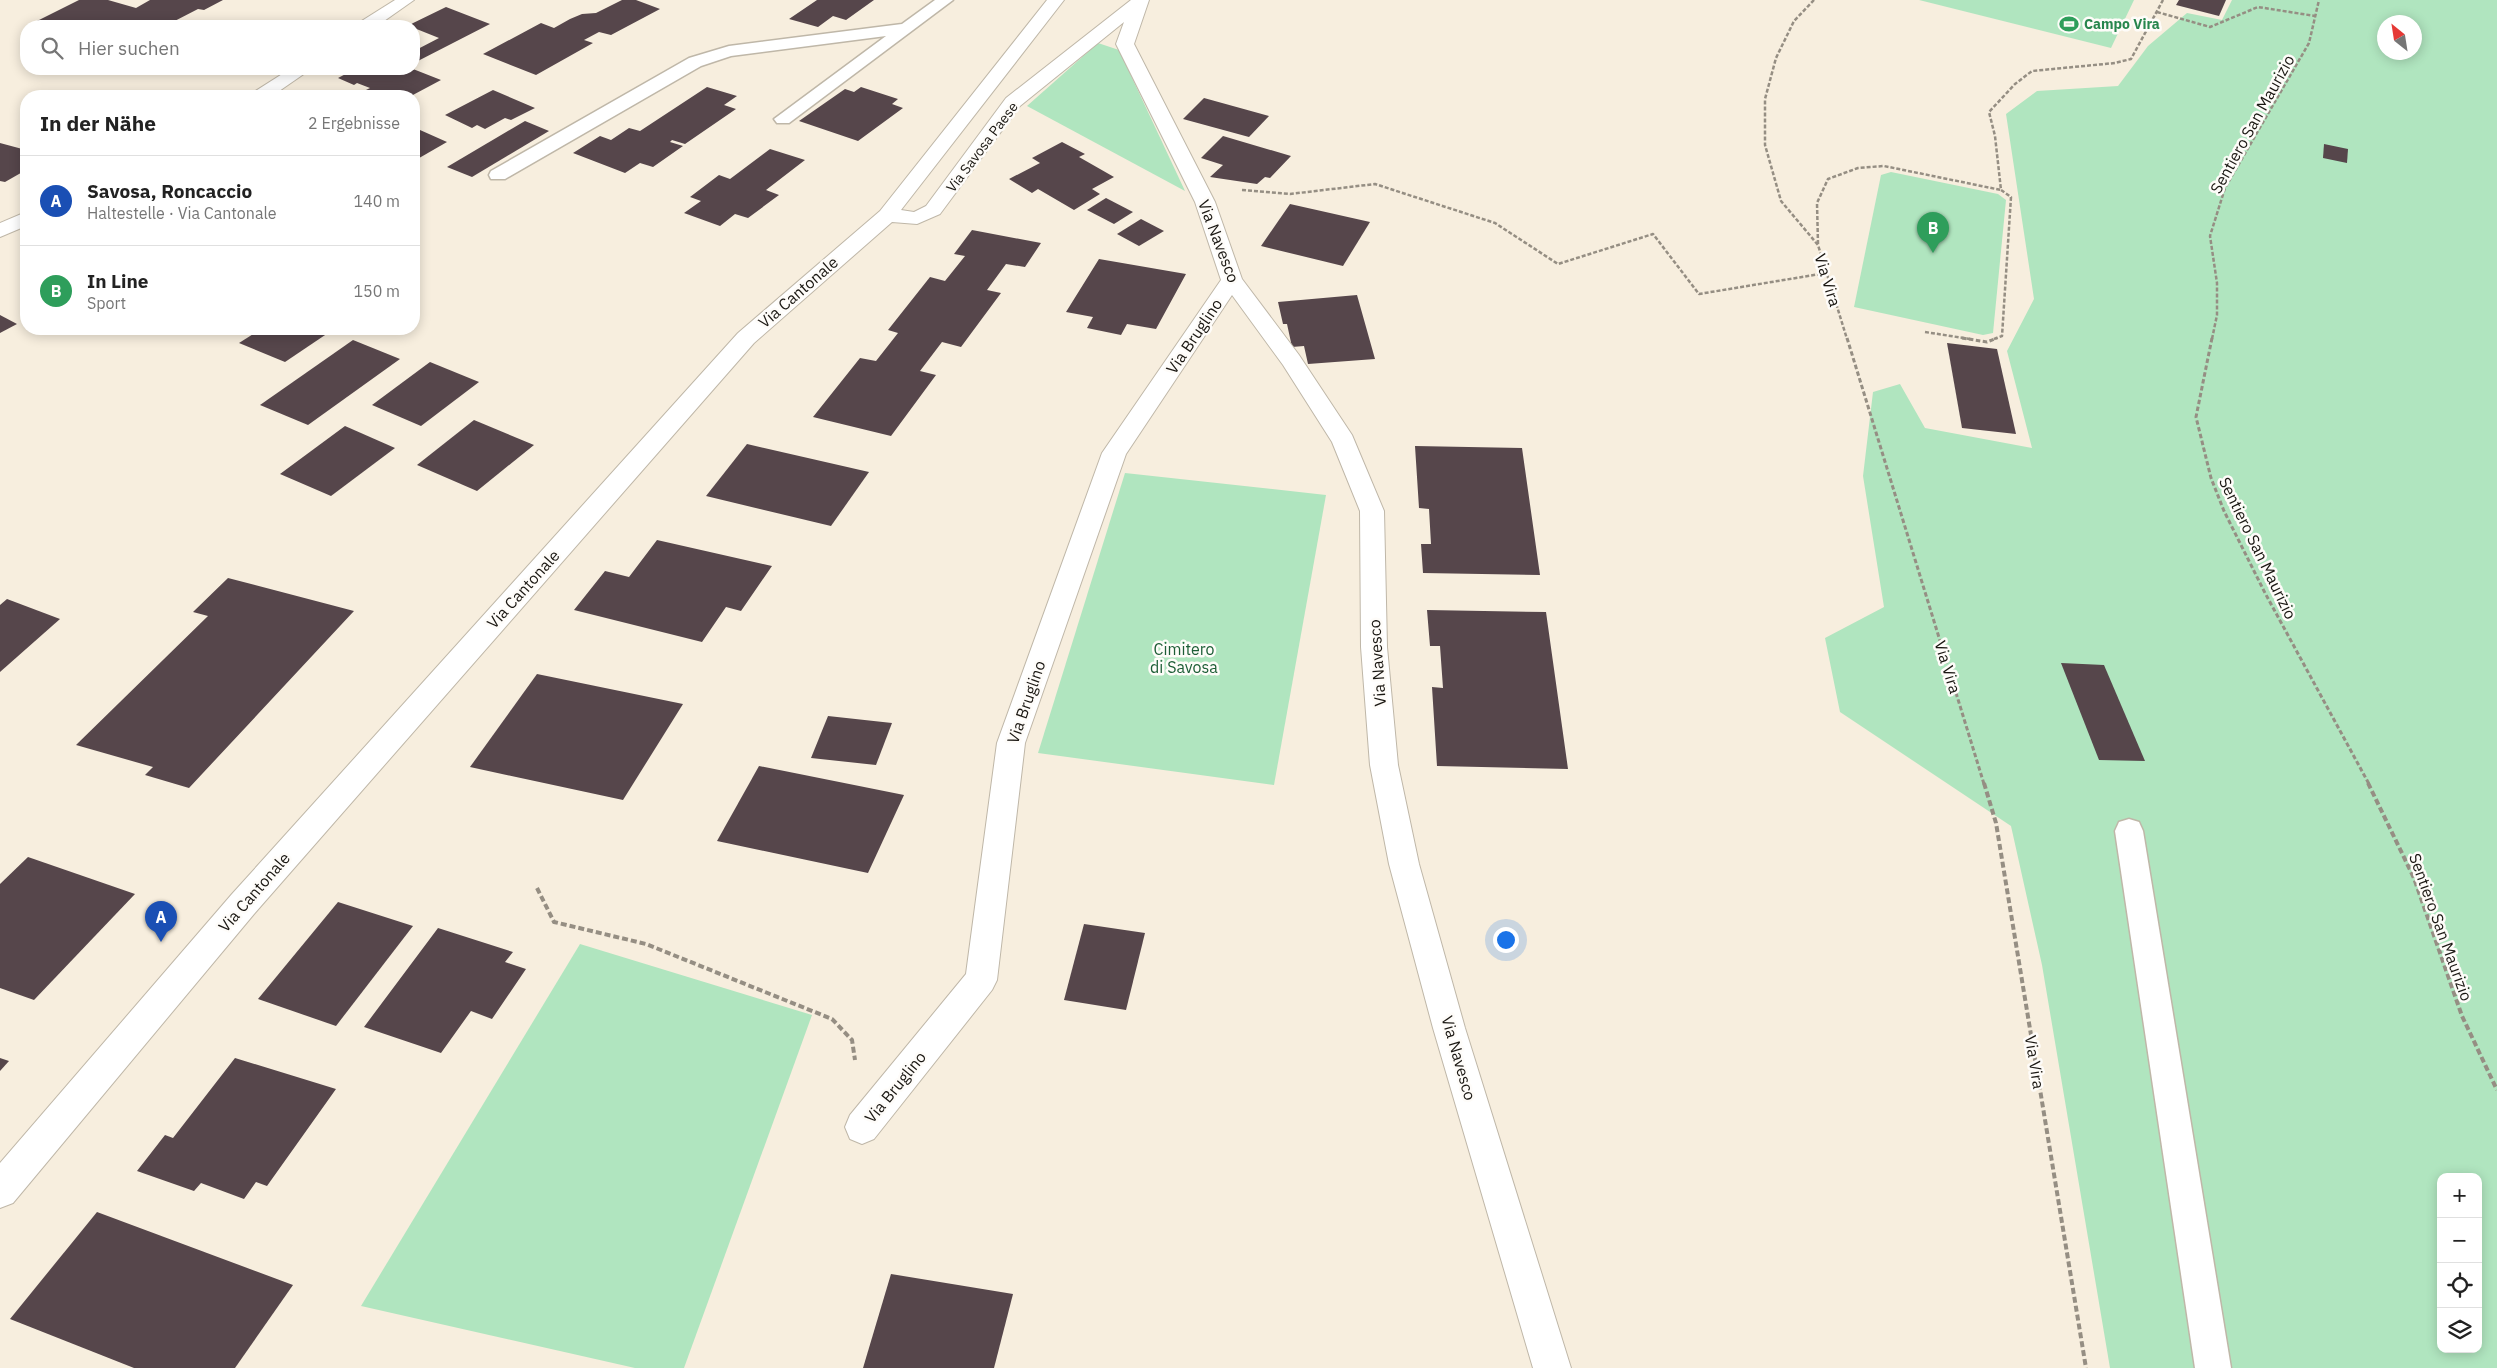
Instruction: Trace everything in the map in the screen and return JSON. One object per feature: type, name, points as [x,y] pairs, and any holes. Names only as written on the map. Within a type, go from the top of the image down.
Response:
[{"type":"street","points":[[375,20],[406,0]]},
{"type":"street","name":"Via Cantonale","points":[[0,1190],[243,904],[746,338],[887,215],[1056,0]]},
{"type":"street","name":"Via Savosa Paese","points":[[887,215],[916,218],[933,210],[1013,102],[1140,1]]},
{"type":"street","name":"Via Navesco","points":[[1140,1],[1124,44],[1205,202],[1232,280],[1291,360],[1344,441],[1372,511],[1374,647],[1384,765],[1404,864],[1449,1028],[1552,1368]]},
{"type":"street","points":[[269,90],[293,75]]},
{"type":"street","points":[[0,231],[20,221]]},
{"type":"street","name":"Via Bruglino","points":[[862,1127],[980,980],[1011,743],[1114,453],[1232,280]]},
{"type":"lane","points":[[783,119],[945,0]]},
{"type":"lane","points":[[498,175],[695,62],[729,51],[906,28]]},
{"type":"lane","points":[[2129,831],[2214,1368]]},
{"type":"path","name":"Via Vira","points":[[1814,0],[1794,21],[1776,58],[1765,99],[1765,145],[1781,200],[1818,245],[1996,823],[2086,1368]]},
{"type":"path","points":[[2001,190],[1995,136],[1990,112],[2014,84],[2032,71],[2115,64],[2131,59],[2164,0]]},
{"type":"path","name":"Sentiero San Maurizio","points":[[2319,0],[2309,43],[2226,188],[2210,236],[2217,283],[2217,315],[2196,417],[2211,478],[2224,511],[2265,593],[2354,753],[2414,878],[2462,1016],[2497,1090]]},
{"type":"path","points":[[2157,12],[2210,27],[2258,7],[2316,16]]},
{"type":"path","points":[[1818,245],[1817,202],[1828,179],[1858,168],[1884,166],[2001,190],[2011,197],[2002,336],[1987,342],[1925,332]]},
{"type":"path","points":[[1197,186],[1290,194],[1375,184],[1495,222],[1558,264],[1653,234],[1699,294],[1826,273]]},
{"type":"path","points":[[537,888],[554,922],[646,944],[832,1019],[852,1040],[860,1088],[862,1127]]},
{"type":"green space","name":"Campo Vira","points":[[1919,0],[2134,0],[2111,48]]},
{"type":"green space","points":[[2232,0],[2497,0],[2497,1368],[2110,1368],[2042,965],[2011,826],[1840,712],[1825,638],[1884,607],[1863,476],[1873,392],[1900,384],[1925,428],[2032,448],[2007,351],[2034,299],[2006,114],[2037,91],[2118,86],[2148,46],[2187,13],[2222,20]]},
{"type":"green space","points":[[1098,43],[1119,50],[1185,191],[1027,106]]},
{"type":"green space","points":[[1891,172],[1998,194],[2006,200],[1993,333],[1983,335],[1854,307],[1881,175]]},
{"type":"green space","name":"Cimitero di Savosa","points":[[1125,473],[1326,495],[1274,785],[1038,753]]},
{"type":"green space","points":[[580,944],[812,1015],[684,1368],[635,1368],[361,1306]]},
{"type":"building","points":[[79,0],[108,0],[136,8],[150,0],[223,0],[204,10],[198,9],[177,20],[39,20]]},
{"type":"building","points":[[622,0],[636,0],[660,9],[611,35],[599,32],[584,40],[593,43],[536,75],[483,54],[541,23],[554,28],[582,14],[596,13]]},
{"type":"building","points":[[817,0],[874,0],[846,20],[833,16],[818,27],[789,19]]},
{"type":"building","points":[[2179,0],[2226,0],[2219,16],[2176,5]]},
{"type":"building","points":[[446,7],[490,24],[420,60],[420,48],[439,38],[420,30],[419,20]]},
{"type":"building","points":[[420,72],[441,80],[420,91],[366,90],[370,88],[357,83],[354,85],[338,78],[344,75],[420,75]]},
{"type":"building","points":[[707,87],[737,96],[724,105],[736,109],[685,144],[672,140],[670,142],[683,146],[653,167],[640,163],[625,173],[573,153],[600,136],[611,140],[629,128],[640,131]]},
{"type":"building","points":[[861,87],[898,99],[892,104],[903,108],[858,141],[799,121],[845,89],[854,92]]},
{"type":"building","points":[[493,90],[535,108],[511,120],[505,118],[485,129],[477,125],[472,128],[445,115]]},
{"type":"building","points":[[1204,98],[1269,116],[1249,137],[1183,119]]},
{"type":"building","points":[[525,121],[549,131],[472,177],[447,167]]},
{"type":"building","points":[[420,130],[447,142],[420,158]]},
{"type":"building","points":[[1223,136],[1291,156],[1270,178],[1265,177],[1257,184],[1210,177],[1223,165],[1201,158]]},
{"type":"building","points":[[1062,142],[1085,154],[1079,157],[1114,177],[1092,189],[1100,194],[1074,210],[1038,189],[1032,193],[1009,179],[1040,163],[1032,158]]},
{"type":"building","points":[[0,143],[20,148],[20,173],[5,182],[0,181]]},
{"type":"building","points":[[2324,144],[2348,149],[2347,163],[2323,158]]},
{"type":"building","points":[[770,149],[805,160],[766,190],[779,195],[748,218],[735,214],[720,226],[684,213],[701,201],[690,197],[719,175],[730,179]]},
{"type":"building","points":[[1106,198],[1133,212],[1114,224],[1087,210]]},
{"type":"building","points":[[1290,204],[1370,222],[1343,266],[1261,246]]},
{"type":"building","points":[[1141,219],[1164,231],[1139,246],[1117,234]]},
{"type":"building","points":[[972,230],[1041,243],[1025,267],[1006,264],[987,290],[1001,293],[961,347],[942,342],[920,371],[936,375],[891,436],[813,417],[860,358],[876,361],[898,333],[888,330],[930,277],[945,281],[965,256],[954,254]]},
{"type":"building","points":[[1099,259],[1186,274],[1156,329],[1127,324],[1121,335],[1087,328],[1093,317],[1066,312]]},
{"type":"building","points":[[1357,295],[1375,359],[1308,364],[1304,346],[1292,347],[1287,324],[1283,324],[1278,302]]},
{"type":"building","points":[[0,315],[17,324],[0,333]]},
{"type":"building","points":[[252,335],[325,335],[285,362],[239,343]]},
{"type":"building","points":[[353,340],[400,359],[308,425],[260,405]]},
{"type":"building","points":[[1947,343],[1997,349],[2016,434],[1962,428]]},
{"type":"building","points":[[430,362],[479,382],[421,426],[372,405]]},
{"type":"building","points":[[474,420],[534,445],[477,491],[417,465]]},
{"type":"building","points":[[345,426],[395,448],[331,496],[280,474]]},
{"type":"building","points":[[747,444],[869,472],[831,526],[706,496]]},
{"type":"building","points":[[1415,446],[1522,448],[1540,575],[1423,573],[1421,544],[1431,544],[1429,509],[1419,508]]},
{"type":"building","points":[[657,540],[772,566],[741,611],[726,607],[702,642],[574,610],[605,571],[629,577]]},
{"type":"building","points":[[228,578],[354,611],[189,788],[145,775],[153,767],[76,745],[208,616],[193,612]]},
{"type":"building","points":[[7,599],[60,619],[0,672],[0,605]]},
{"type":"building","points":[[1427,610],[1546,612],[1568,769],[1437,766],[1432,687],[1443,688],[1440,646],[1430,646]]},
{"type":"building","points":[[2061,663],[2104,665],[2145,761],[2099,760]]},
{"type":"building","points":[[537,674],[683,704],[623,800],[470,767]]},
{"type":"building","points":[[828,716],[892,723],[876,765],[811,758]]},
{"type":"building","points":[[759,766],[904,795],[868,873],[717,841]]},
{"type":"building","points":[[28,857],[135,894],[34,1000],[0,988],[0,884]]},
{"type":"building","points":[[338,902],[413,926],[336,1026],[258,999]]},
{"type":"building","points":[[1084,924],[1145,933],[1126,1010],[1064,1000]]},
{"type":"building","points":[[438,928],[513,952],[505,962],[526,969],[492,1019],[471,1011],[441,1053],[364,1027]]},
{"type":"building","points":[[0,1058],[9,1061],[0,1071]]},
{"type":"building","points":[[235,1058],[336,1089],[267,1186],[256,1182],[244,1199],[201,1183],[194,1191],[137,1171],[165,1135],[173,1138]]},
{"type":"building","points":[[97,1212],[293,1285],[235,1368],[134,1368],[10,1319]]},
{"type":"building","points":[[891,1274],[1013,1294],[994,1368],[863,1368]]},
{"type":"place","name":"Campo Vira","points":[[2069,24]]},
{"type":"place","name":"In Line","points":[[1933,253]]},
{"type":"place","name":"Savosa, Roncaccio","points":[[161,942]]}]
